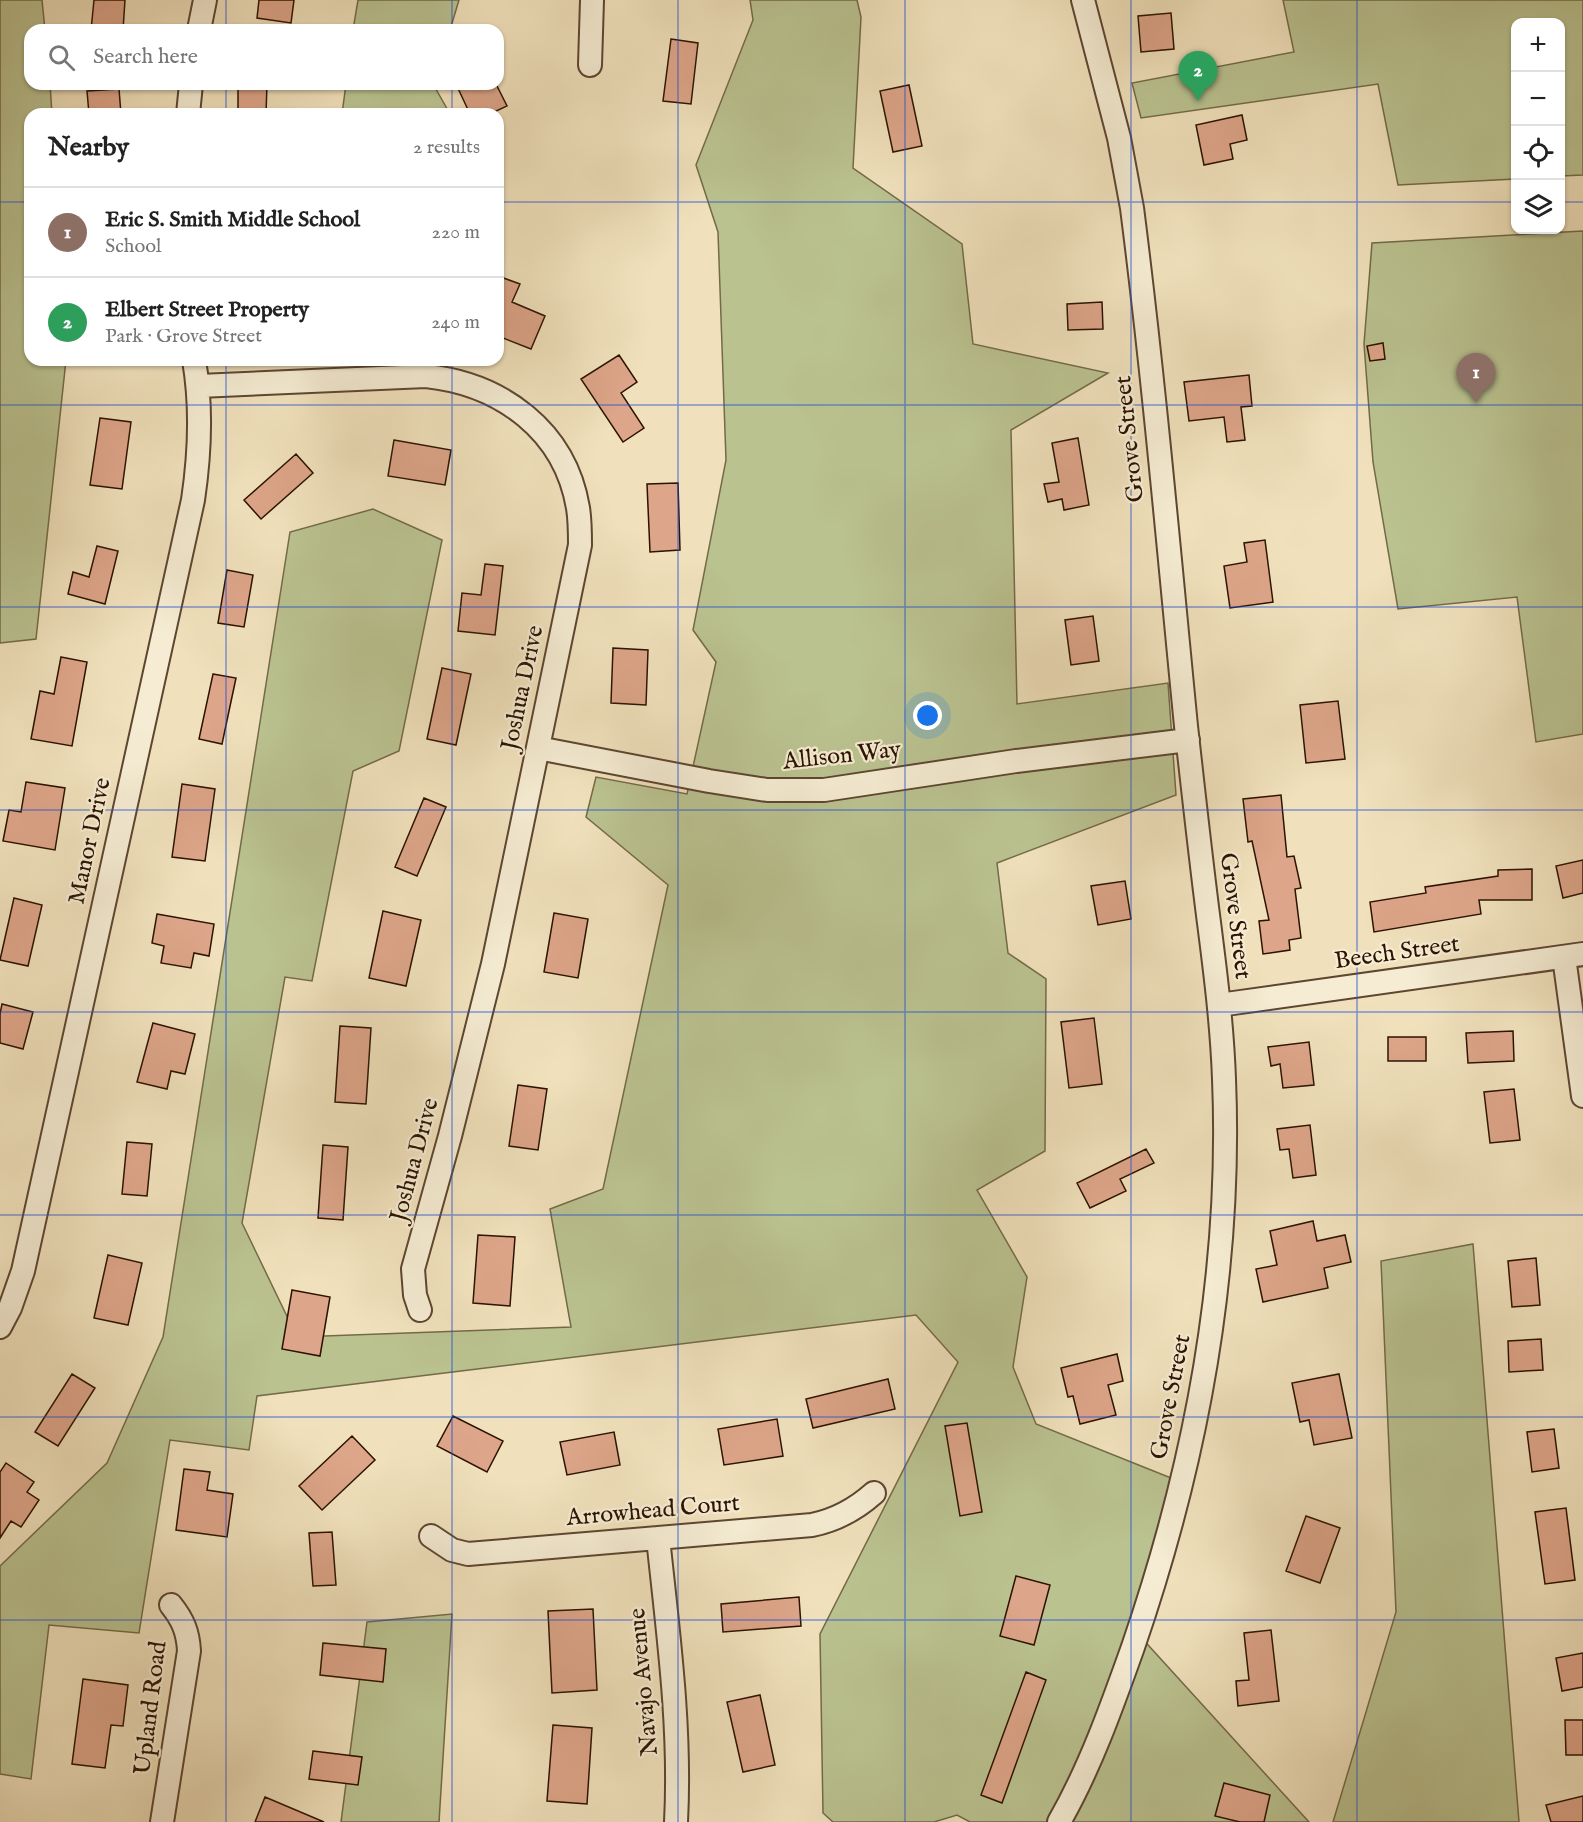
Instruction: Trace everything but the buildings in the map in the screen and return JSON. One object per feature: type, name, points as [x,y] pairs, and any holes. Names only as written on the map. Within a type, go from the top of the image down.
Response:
[{"type":"street","points":[[200,24],[205,0]]},
{"type":"street","points":[[590,65],[592,0]]},
{"type":"street","name":"Grove Street","points":[[1059,1822],[1073,1797],[1119,1686],[1148,1601],[1173,1516],[1196,1416],[1215,1304],[1224,1213],[1226,1144],[1219,1005],[1188,740],[1132,208],[1119,138],[1083,0]]},
{"type":"street","points":[[189,108],[190,90]]},
{"type":"street","name":"Manor Drive","points":[[0,1327],[10,1308],[23,1271],[193,500],[200,430],[199,386],[195,366]]},
{"type":"street","name":"Joshua Drive","points":[[199,386],[426,376],[451,378],[478,387],[503,399],[524,413],[543,433],[558,454],[571,482],[578,508],[580,545],[493,964],[450,1136],[413,1269],[415,1294],[420,1310]]},
{"type":"street","name":"Allison Way","points":[[538,748],[744,787],[767,790],[824,790],[1016,760],[1188,740]]},
{"type":"street","points":[[1574,956],[1583,1096]]},
{"type":"street","name":"Beech Street","points":[[1219,1005],[1574,956]]},
{"type":"street","name":"Arrowhead Court","points":[[431,1536],[452,1550],[468,1554],[820,1523],[840,1517],[859,1507],[874,1493]]},
{"type":"street","name":"Navajo Avenue","points":[[658,1538],[676,1724],[678,1780],[676,1822]]},
{"type":"street","name":"Upland Road","points":[[162,1822],[189,1651],[189,1636],[183,1619],[171,1605]]},
{"type":"green space","points":[[0,0],[42,0],[44,24],[24,24],[24,90],[50,90],[52,108],[24,108],[24,366],[65,366],[36,639],[0,643]]},
{"type":"green space","points":[[358,0],[459,0],[452,24],[354,24]]},
{"type":"green space","points":[[750,0],[857,0],[861,17],[853,168],[962,244],[973,344],[1108,373],[1011,430],[1017,704],[1168,683],[1176,795],[997,863],[1008,953],[1046,979],[1045,1151],[977,1190],[1027,1277],[1013,1367],[1036,1424],[1181,1482],[1139,1635],[1309,1822],[970,1822],[957,1815],[934,1822],[833,1822],[823,1813],[820,1634],[958,1362],[916,1315],[257,1396],[249,1450],[170,1440],[139,1633],[49,1625],[31,1779],[0,1774],[0,1566],[107,1463],[163,1337],[290,532],[373,509],[442,540],[399,751],[353,771],[312,981],[285,977],[242,1223],[297,1337],[571,1327],[550,1209],[603,1189],[668,885],[586,817],[596,777],[687,794],[716,662],[693,630],[726,460],[718,232],[696,165],[753,20]]},
{"type":"green space","points":[[1283,0],[1583,0],[1583,175],[1565,176],[1565,18],[1511,18],[1511,179],[1398,185],[1378,84],[1141,118],[1132,83],[1294,52]]},
{"type":"green space","points":[[345,90],[436,90],[447,108],[343,108]]},
{"type":"green space","points":[[1583,231],[1583,734],[1536,742],[1517,597],[1398,609],[1373,462],[1364,344],[1372,243],[1565,234],[1565,232]]},
{"type":"green space","points":[[1473,1244],[1519,1822],[1333,1822],[1396,1612],[1381,1261]]},
{"type":"green space","points":[[452,1614],[439,1822],[341,1822],[367,1622]]},
{"type":"place","name":"Elbert Street Property","points":[[1198,101]]},
{"type":"place","name":"Eric S. Smith Middle School","points":[[1476,403]]}]
